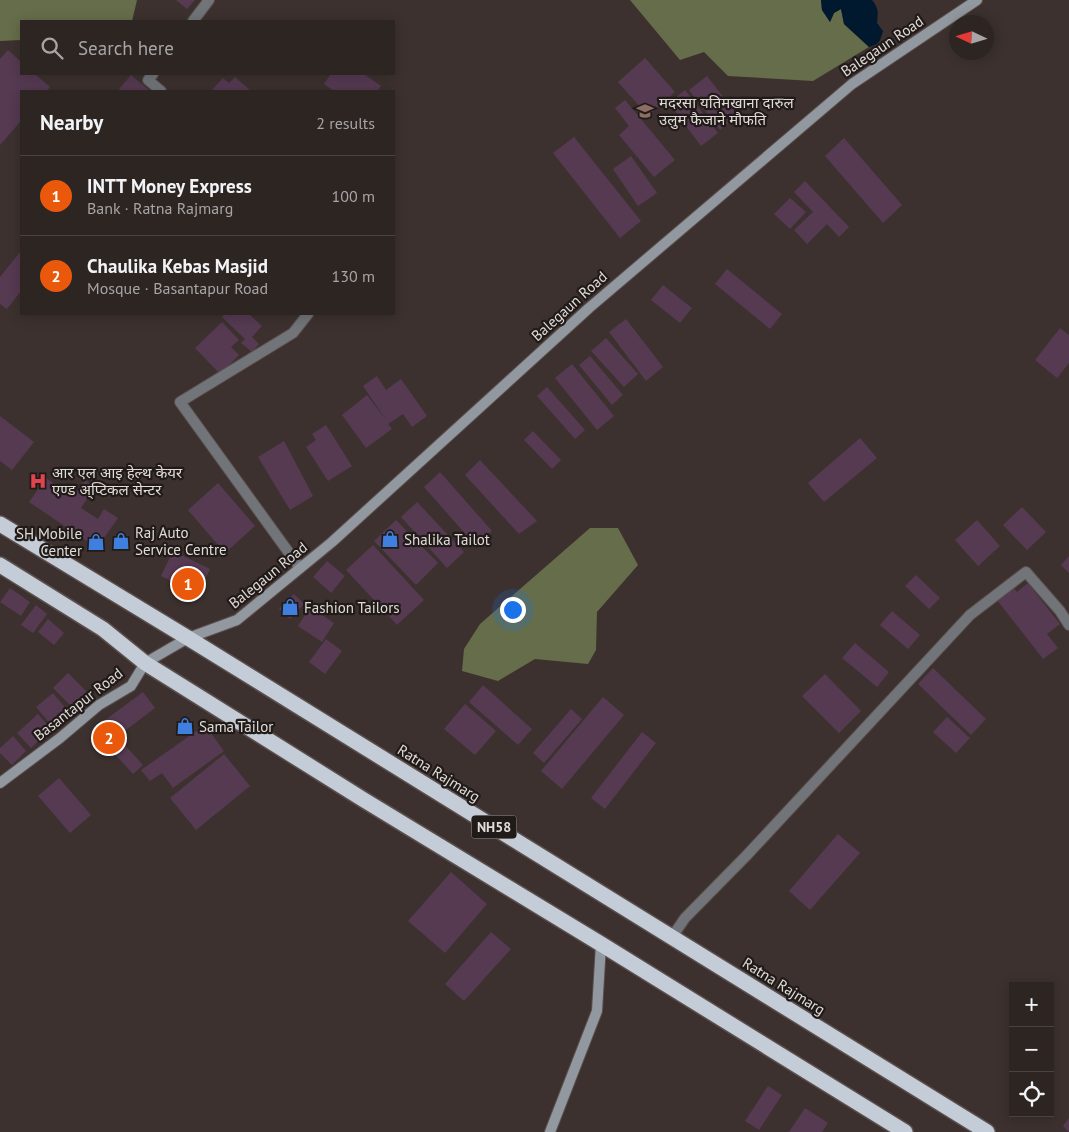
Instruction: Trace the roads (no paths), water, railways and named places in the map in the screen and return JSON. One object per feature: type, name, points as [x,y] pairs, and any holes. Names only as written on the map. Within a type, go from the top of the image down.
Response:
[{"type":"highway","name":"Ratna Rajmarg","points":[[0,524],[188,638],[987,1132]]},
{"type":"highway","points":[[0,565],[103,629],[145,663],[364,800],[905,1132]]},
{"type":"street","points":[[194,20],[209,0]]},
{"type":"street","name":"Balegaun Road","points":[[172,648],[188,638],[237,620],[340,535],[589,308],[852,84],[977,0]]},
{"type":"street","points":[[152,75],[148,80],[160,90]]},
{"type":"street","points":[[300,568],[180,402],[293,333],[307,315]]},
{"type":"street","points":[[672,937],[685,918],[747,855],[970,615],[1026,572],[1060,611],[1069,625]]},
{"type":"street","name":"Basantapur Road","points":[[0,783],[60,738],[99,705],[131,686],[145,663],[172,648]]},
{"type":"street","points":[[550,1132],[597,1011],[601,944]]},
{"type":"water","points":[[821,0],[872,0],[878,11],[877,23],[883,31],[879,42],[869,47],[844,24],[841,9],[834,13],[830,22],[822,10]]},
{"type":"place","name":"मदरसा यतिमखाना दारुल उलुम फैजाने माैफति","points":[[645,111]]},
{"type":"place","name":"आर एल आइ हेल्थ केयर एण्ड अ्प्टिकल सेन्टर","points":[[38,481]]},
{"type":"place","name":"Shalika Tailot","points":[[390,539]]},
{"type":"place","name":"Raj Auto Service Centre","points":[[121,541]]},
{"type":"place","name":"SH Mobile Center","points":[[96,542]]},
{"type":"place","name":"INTT Money Express","points":[[188,584]]},
{"type":"place","name":"Fashion Tailors","points":[[290,607]]},
{"type":"place","name":"Sama Tailor","points":[[185,726]]},
{"type":"place","name":"Chaulika Kebas Masjid","points":[[109,738]]}]
